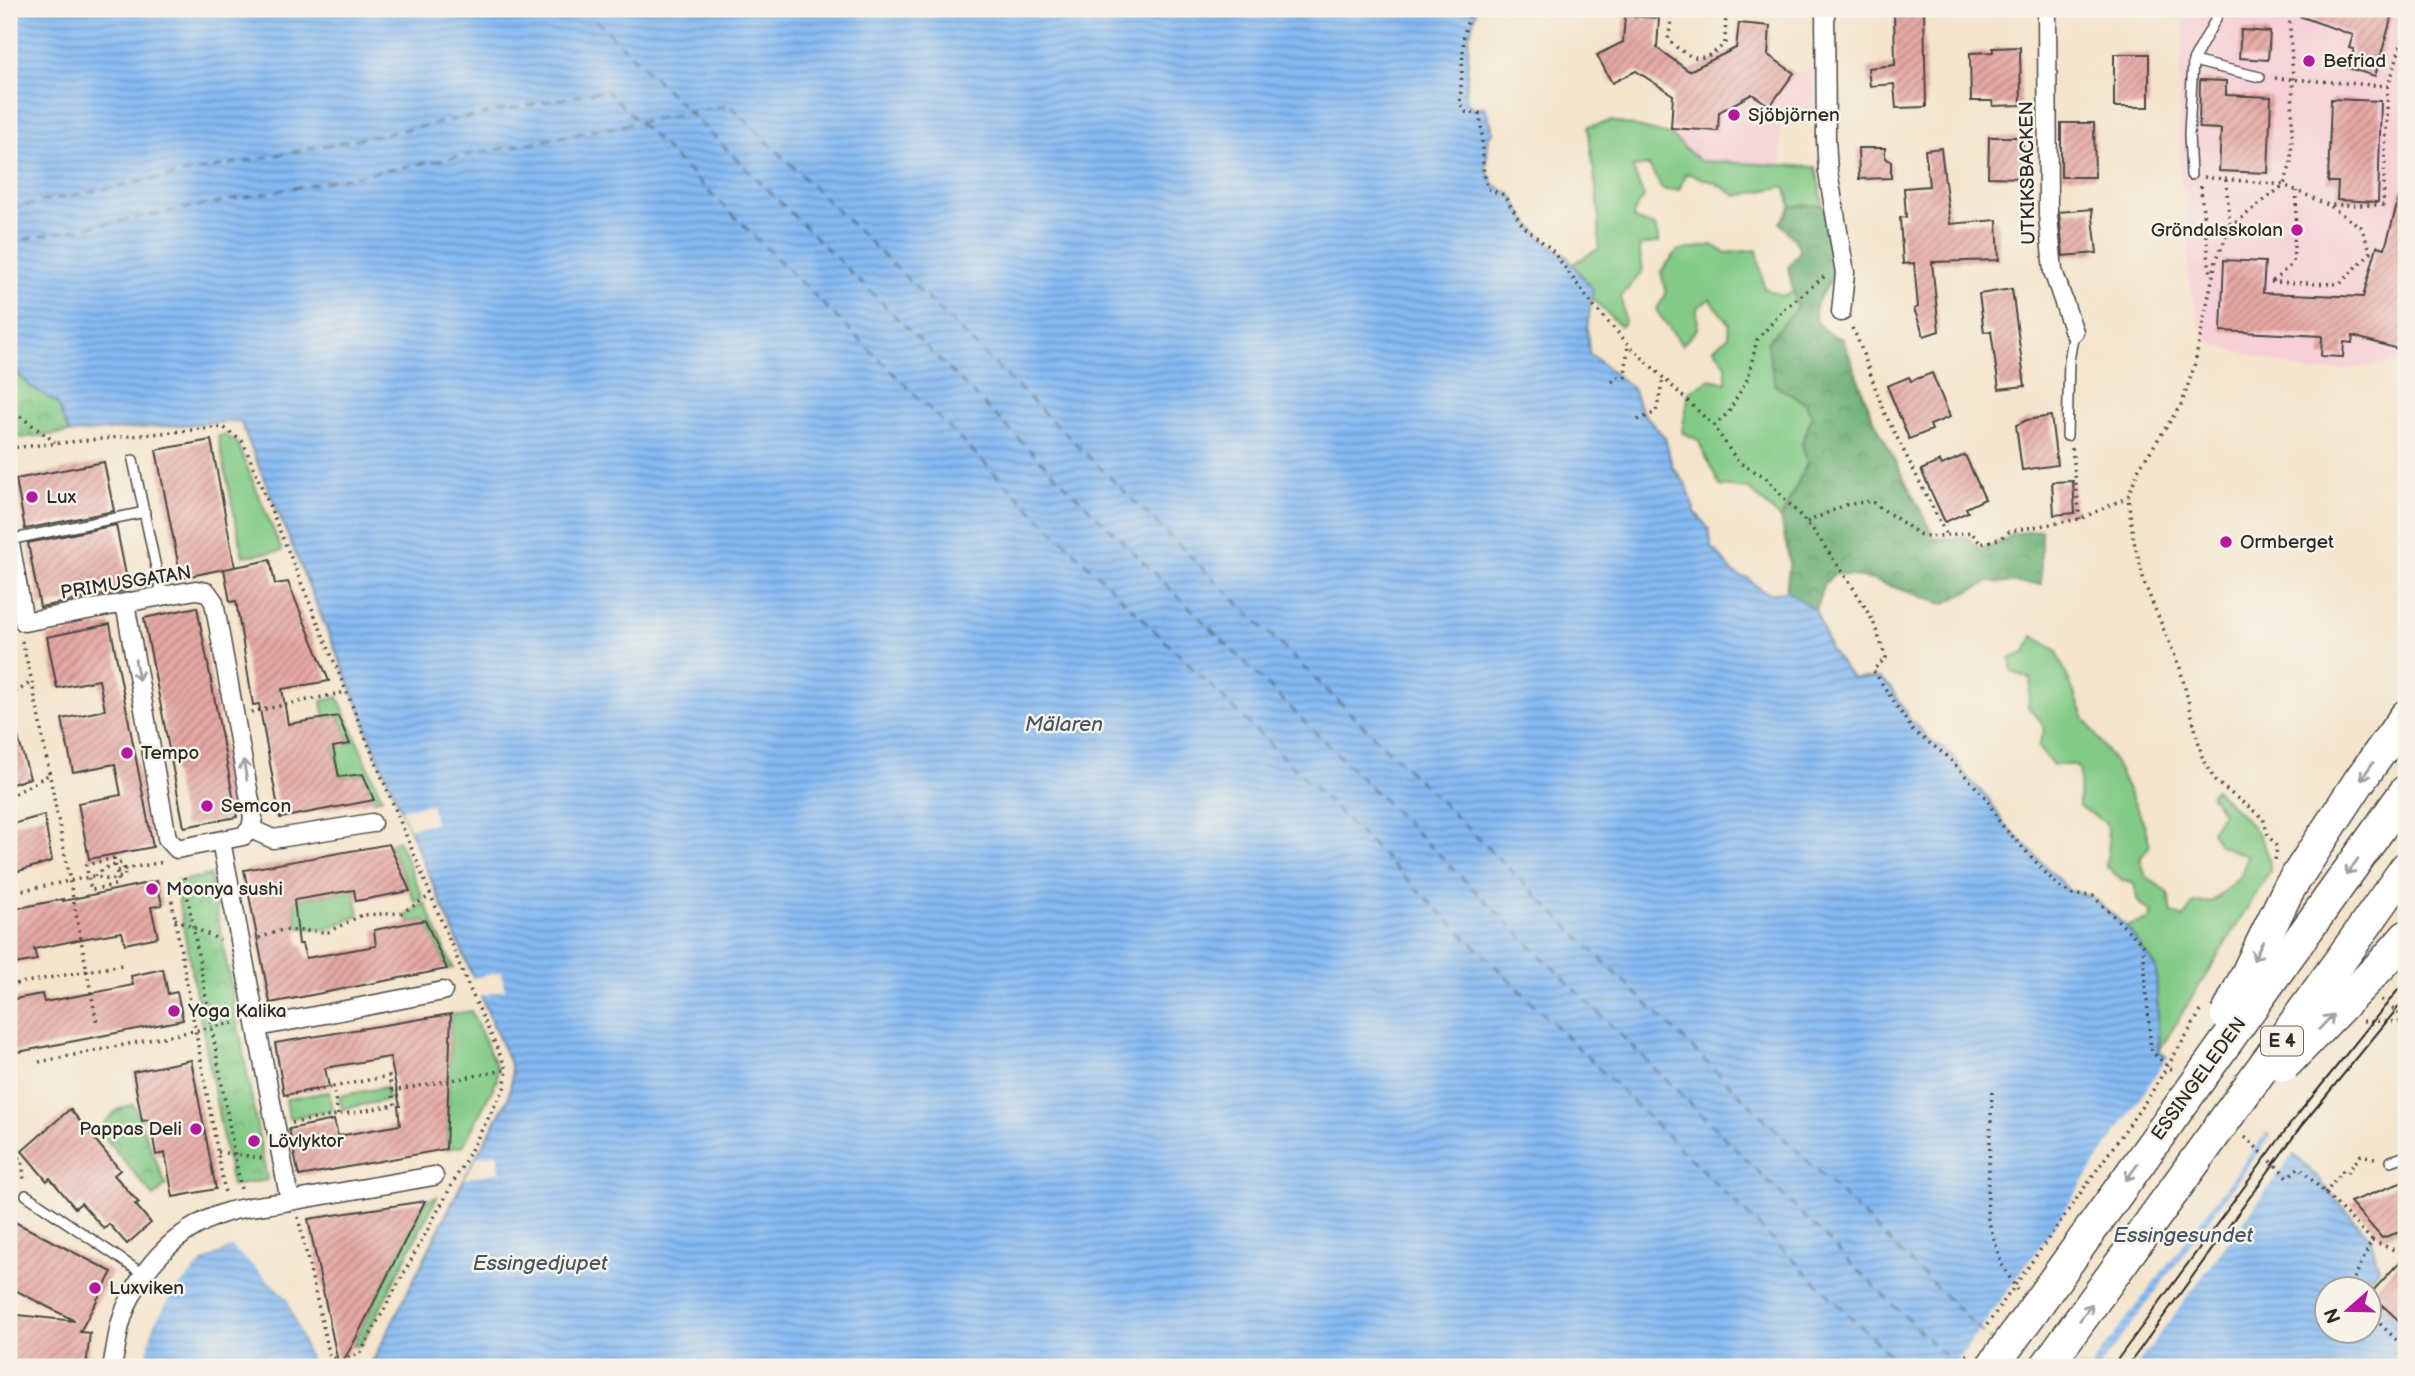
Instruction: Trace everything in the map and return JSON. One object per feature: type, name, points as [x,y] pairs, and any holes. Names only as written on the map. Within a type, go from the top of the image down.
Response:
[{"type":"highway","points":[[2183,1088],[2288,890],[2360,780],[2406,716]]},
{"type":"highway","name":"ESSINGELEDEN","points":[[1982,1358],[2183,1088],[2319,913],[2406,791]]},
{"type":"highway","name":"E 4","points":[[2046,1367],[2225,1137],[2355,940],[2406,868]]},
{"type":"highway","points":[[2225,1137],[2406,937]]},
{"type":"street","name":"UTKIKSBACKEN","points":[[2047,9],[2048,215],[2053,271],[2074,332]]},
{"type":"street","points":[[1825,10],[1828,172],[1845,274],[1841,312]]},
{"type":"street","name":"PRIMUSGATAN","points":[[9,538],[24,622],[196,590],[207,592],[214,602],[251,804],[251,829]]},
{"type":"street","points":[[125,603],[167,838],[177,849],[243,836],[251,829],[273,839],[372,823]]},
{"type":"street","points":[[221,841],[294,1207]]},
{"type":"street","points":[[258,1027],[443,991]]},
{"type":"street","points":[[112,1367],[121,1324],[143,1274],[164,1250],[204,1222],[228,1212],[294,1207],[434,1177]]},
{"type":"lane","points":[[2195,176],[2189,134],[2193,61],[2221,9]]},
{"type":"lane","points":[[2193,61],[2260,78]]},
{"type":"lane","points":[[2067,436],[2074,332]]},
{"type":"lane","points":[[133,460],[162,596]]},
{"type":"lane","points":[[9,538],[145,512]]},
{"type":"lane","points":[[2391,1161],[2406,1156]]},
{"type":"lane","points":[[26,1195],[143,1274]]},
{"type":"path","points":[[1471,9],[1464,34],[1460,104],[1466,112],[1479,113],[1483,129],[1482,173],[1488,189],[1504,195],[1523,226],[1551,249],[1595,308],[1628,344],[1714,426],[1738,462],[1765,477],[1807,522],[1873,621],[1886,658],[1874,670],[1913,731],[1947,756],[1986,798],[2000,823],[2057,885],[2073,895],[2093,897],[2143,946],[2151,1051],[2183,1088]]},
{"type":"path","points":[[1673,9],[1668,40],[1687,57],[1698,59],[1719,49],[1725,43],[1726,9]]},
{"type":"path","points":[[1707,9],[1825,10]]},
{"type":"path","points":[[2230,227],[2284,185],[2291,163],[2293,80],[2289,9]]},
{"type":"path","points":[[2328,205],[2383,205],[2388,86],[2406,30]]},
{"type":"path","points":[[2260,78],[2388,86]]},
{"type":"path","points":[[2195,176],[2208,246],[2207,259],[2213,277]]},
{"type":"path","points":[[2211,178],[2284,185],[2328,205],[2361,227],[2371,252],[2340,284],[2271,282],[2293,263],[2297,191]]},
{"type":"path","points":[[2226,180],[2230,227],[2213,277],[2194,366],[2182,402],[2138,470],[2128,497],[2133,537],[2145,585],[2180,668],[2202,756],[2215,781],[2263,818],[2267,835],[2277,848]]},
{"type":"path","points":[[1714,426],[1728,413],[1748,378],[1757,340],[1784,309],[1825,276]]},
{"type":"path","points":[[1841,312],[1857,337],[1884,412],[1947,536]]},
{"type":"path","points":[[1612,382],[1618,377],[1625,377],[1628,344]]},
{"type":"path","points":[[1638,420],[1656,412],[1663,378]]},
{"type":"path","points":[[9,408],[56,443]]},
{"type":"path","points":[[2067,436],[2072,448],[2080,519]]},
{"type":"path","points":[[1807,522],[1845,505],[1871,501],[1919,534],[1931,537],[1970,532],[1981,544],[2001,538],[2010,531],[2080,519],[2128,497]]},
{"type":"path","points":[[21,637],[89,971],[97,1024]]},
{"type":"path","points":[[9,696],[32,682]]},
{"type":"path","points":[[245,713],[347,692]]},
{"type":"path","points":[[9,797],[50,774]]},
{"type":"path","points":[[114,858],[117,871],[119,884],[91,890],[86,865],[114,858]]},
{"type":"path","points":[[117,871],[164,862]]},
{"type":"path","points":[[9,893],[87,877],[110,880],[125,876],[121,863],[104,868],[94,876]]},
{"type":"path","points":[[184,877],[241,1191]]},
{"type":"path","points":[[168,880],[225,1196]]},
{"type":"path","points":[[253,940],[282,930],[328,932],[362,915],[401,913],[431,896]]},
{"type":"path","points":[[175,919],[222,941]]},
{"type":"path","points":[[9,985],[122,965]]},
{"type":"path","points":[[1985,1328],[2150,1095],[2204,1006]]},
{"type":"path","points":[[2391,1008],[2406,1019]]},
{"type":"path","points":[[39,1062],[237,1022]]},
{"type":"path","points":[[392,1091],[507,1070]]},
{"type":"path","points":[[281,1096],[389,1076],[395,1105],[286,1124]]},
{"type":"path","points":[[333,1087],[338,1115]]},
{"type":"path","points":[[1992,1092],[1987,1216],[2002,1265],[2020,1293]]},
{"type":"path","points":[[2225,1137],[2288,1177],[2299,1167],[2372,1240],[2397,1251],[2406,1251]]},
{"type":"path","points":[[9,1147],[22,1160],[26,1195]]},
{"type":"path","points":[[218,1152],[264,1158]]},
{"type":"path","points":[[2325,1194],[2342,1171],[2346,1174],[2361,1155]]},
{"type":"path","points":[[294,1207],[330,1357],[338,1359]]},
{"type":"path","points":[[2357,1274],[2372,1240]]},
{"type":"path","points":[[2384,1328],[2406,1349]]},
{"type":"path","points":[[2074,1352],[2095,1367]]},
{"type":"path","points":[[1958,1367],[1982,1358]]},
{"type":"shaded area","name":"Gröndalsskolan","points":[[2191,9],[2406,9],[2406,362],[2312,373],[2210,343],[2196,315],[2188,271],[2187,190],[2180,183],[2179,83],[2184,22]]},
{"type":"shaded area","name":"Sjöbjörnen","points":[[1784,66],[1794,73],[1814,71],[1815,114],[1779,116],[1782,165],[1700,160],[1671,135],[1673,104]]},
{"type":"green space","points":[[1612,121],[1670,135],[1700,161],[1816,167],[1823,205],[1791,206],[1785,186],[1737,196],[1713,182],[1686,173],[1679,190],[1663,190],[1649,166],[1632,167],[1644,197],[1633,214],[1634,219],[1655,226],[1659,242],[1639,246],[1643,270],[1621,297],[1625,323],[1620,326],[1592,298],[1593,290],[1573,264],[1599,248],[1599,211],[1588,127]]},
{"type":"green space","points":[[1823,205],[1833,267],[1830,281],[1817,303],[1816,318],[1828,333],[1843,339],[1872,416],[1935,539],[1967,537],[1980,549],[2004,541],[2012,534],[2041,530],[2041,584],[1989,582],[1943,604],[1873,580],[1835,573],[1823,585],[1816,611],[1786,590],[1790,563],[1781,519],[1807,463],[1802,443],[1812,416],[1805,403],[1775,385],[1767,342],[1797,308],[1788,268],[1800,251],[1796,241],[1780,223],[1791,206]]},
{"type":"green space","points":[[1713,245],[1726,253],[1757,250],[1764,288],[1783,296],[1793,291],[1797,308],[1767,342],[1775,385],[1806,403],[1812,416],[1802,443],[1807,463],[1781,519],[1749,489],[1720,486],[1698,440],[1682,432],[1689,392],[1711,379],[1726,383],[1726,365],[1714,348],[1728,337],[1729,324],[1710,299],[1697,308],[1698,328],[1682,345],[1656,310],[1666,294],[1661,271],[1678,251]]},
{"type":"green space","points":[[9,364],[30,386],[57,403],[69,433],[9,439]]},
{"type":"green space","points":[[225,435],[237,443],[282,551],[243,556],[218,436]]},
{"type":"green space","points":[[2033,636],[2056,650],[2085,719],[2116,765],[2143,821],[2150,845],[2140,859],[2146,876],[2168,893],[2172,913],[2183,918],[2194,903],[2212,902],[2241,876],[2247,856],[2219,845],[2211,831],[2223,813],[2210,795],[2215,789],[2252,826],[2269,858],[2270,871],[2159,1051],[2156,968],[2126,926],[2149,920],[2152,913],[2139,902],[2134,884],[2122,880],[2106,866],[2109,844],[2106,823],[2079,806],[2080,771],[2074,765],[2053,765],[2038,746],[2044,729],[2028,707],[2031,679],[2012,672],[2010,659],[2026,652]]},
{"type":"green space","points":[[338,697],[382,798],[374,800],[363,774],[339,777],[333,747],[350,743],[339,716],[325,718],[322,701]]},
{"type":"green space","points":[[398,840],[423,898],[415,902],[389,844]]},
{"type":"green space","points":[[210,875],[267,1180],[232,1186],[175,882]]},
{"type":"green space","points":[[354,890],[359,915],[327,929],[298,928],[294,900]]},
{"type":"green space","points":[[425,903],[453,968],[447,969],[425,920],[409,923],[407,915]]},
{"type":"green space","points":[[471,1011],[496,1066],[497,1080],[463,1146],[446,1149],[451,1014]]},
{"type":"green space","points":[[386,1087],[388,1100],[342,1109],[339,1096]]},
{"type":"green space","points":[[329,1092],[332,1111],[289,1118],[286,1099]]},
{"type":"green space","points":[[133,1104],[166,1185],[154,1197],[98,1129],[117,1110]]},
{"type":"green space","points":[[437,1197],[361,1345],[352,1346],[425,1201]]},
{"type":"water","name":"Mälaren","points":[[9,9],[1477,9],[1469,37],[1466,100],[1471,107],[1485,107],[1494,132],[1489,136],[1486,169],[1495,185],[1512,195],[1525,218],[1542,238],[1566,256],[1593,290],[1587,328],[1589,353],[1633,389],[1641,410],[1665,438],[1672,466],[1687,486],[1695,512],[1709,529],[1712,548],[1736,575],[1748,578],[1765,592],[1786,590],[1816,611],[1830,649],[1852,678],[1879,678],[1890,687],[1910,719],[1930,740],[1951,754],[1970,781],[1989,799],[2002,821],[2053,874],[2069,890],[2092,897],[2126,926],[2156,968],[2159,1051],[2302,1161],[2371,1238],[2378,1268],[2374,1274],[2314,1274],[2314,1344],[2384,1344],[2384,1305],[2406,1327],[2406,1367],[365,1367],[374,1359],[464,1179],[508,1099],[511,1066],[366,728],[240,421],[69,433],[57,403],[30,386],[9,364]]},
{"type":"water","points":[[233,1246],[287,1298],[313,1367],[145,1365],[151,1332],[166,1301],[196,1269]]},
{"type":"pier","points":[[431,804],[435,823],[409,828],[401,809]]},
{"type":"pier","points":[[501,972],[505,990],[479,996],[472,978]]},
{"type":"pier","points":[[2169,1055],[2268,1131],[2090,1367],[1953,1367],[2047,1236]]},
{"type":"pier","points":[[2272,1134],[2295,1152],[2135,1367],[2100,1367]]},
{"type":"pier","points":[[497,1153],[500,1172],[464,1179],[477,1157]]},
{"type":"pier","points":[[232,1243],[290,1296],[316,1367],[313,1367],[287,1298],[232,1247],[206,1260],[175,1290],[153,1326],[145,1365],[150,1367],[143,1367],[149,1325],[172,1288],[204,1258]]},
{"type":"building","points":[[1894,9],[1924,9],[1926,107],[1896,108],[1894,84],[1870,86],[1868,68],[1895,65]]},
{"type":"building","points":[[2285,9],[2394,9],[2375,76],[2348,68],[2354,49],[2349,48],[2353,35]]},
{"type":"building","points":[[1625,16],[1659,18],[1657,48],[1689,71],[1736,48],[1739,23],[1770,26],[1768,55],[1794,73],[1770,106],[1752,94],[1719,112],[1718,131],[1671,128],[1673,95],[1636,71],[1612,83],[1597,55],[1623,42]]},
{"type":"building","points":[[2241,30],[2270,32],[2268,60],[2239,58]]},
{"type":"building","points":[[2020,47],[2021,105],[1993,106],[1992,101],[1971,101],[1970,53],[1993,52],[1993,48]]},
{"type":"building","points":[[2114,54],[2149,54],[2149,107],[2114,107]]},
{"type":"building","points":[[2200,80],[2226,81],[2226,95],[2271,97],[2268,173],[2219,171],[2221,129],[2199,128]]},
{"type":"building","points":[[2331,99],[2381,101],[2378,202],[2337,200],[2338,182],[2328,182]]},
{"type":"building","points":[[2061,123],[2094,123],[2095,177],[2061,177]]},
{"type":"building","points":[[1989,137],[2023,137],[2022,178],[1988,177]]},
{"type":"building","points":[[1858,148],[1885,148],[1885,157],[1891,162],[1891,178],[1859,179]]},
{"type":"building","points":[[1941,148],[1950,224],[1997,220],[1999,260],[1932,262],[1939,331],[1924,336],[1914,309],[1918,307],[1914,263],[1903,264],[1900,218],[1906,217],[1904,188],[1929,186],[1925,150]]},
{"type":"building","points":[[2401,191],[2406,192],[2406,331],[2401,350],[2353,336],[2352,343],[2344,342],[2343,357],[2321,356],[2322,336],[2221,331],[2224,260],[2265,262],[2263,293],[2363,297],[2377,246],[2385,248]]},
{"type":"building","points":[[2092,209],[2097,253],[2063,256],[2059,212]]},
{"type":"building","points":[[2012,289],[2025,386],[1999,389],[1991,331],[1984,332],[1979,294]]},
{"type":"building","points":[[1932,373],[1950,417],[1930,425],[1932,430],[1909,439],[1887,386],[1909,377],[1911,381]]},
{"type":"building","points":[[2051,416],[2057,465],[2022,470],[2016,425],[2027,420]]},
{"type":"building","points":[[211,440],[235,567],[270,560],[275,584],[288,582],[329,681],[282,689],[288,724],[338,716],[350,744],[333,747],[339,777],[363,774],[374,800],[280,818],[259,704],[253,705],[236,601],[230,602],[224,569],[181,578],[156,450]]},
{"type":"building","points":[[1965,455],[1985,499],[1966,508],[1968,512],[1945,522],[1921,470],[1940,461],[1942,465]]},
{"type":"building","points":[[104,462],[114,511],[25,529],[16,479]]},
{"type":"building","points":[[2073,481],[2075,513],[2054,515],[2052,482]]},
{"type":"building","points":[[116,525],[129,590],[40,607],[28,543]]},
{"type":"building","points":[[197,607],[237,817],[184,827],[144,618]]},
{"type":"building","points":[[110,624],[153,847],[89,859],[78,803],[121,795],[115,764],[73,772],[62,719],[105,710],[99,680],[57,688],[47,637]]},
{"type":"building","points":[[13,721],[30,778],[9,785],[9,722]]},
{"type":"building","points":[[44,815],[52,861],[9,874],[9,825]]},
{"type":"building","points":[[389,844],[410,891],[356,901],[354,890],[294,900],[299,944],[302,944],[306,958],[376,946],[374,930],[425,920],[447,969],[270,1003],[244,870]]},
{"type":"building","points":[[157,881],[162,905],[151,907],[158,937],[125,944],[122,932],[87,938],[34,949],[37,960],[9,965],[9,910]]},
{"type":"building","points":[[163,969],[168,994],[177,992],[183,1020],[13,1053],[9,1000],[42,994],[44,1002],[133,985],[131,976]]},
{"type":"building","points":[[451,1014],[446,1149],[299,1176],[289,1129],[334,1120],[338,1136],[400,1125],[400,1106],[390,1057],[325,1068],[329,1087],[284,1095],[275,1043]]},
{"type":"building","points":[[191,1060],[216,1189],[173,1197],[165,1153],[156,1155],[150,1120],[142,1121],[133,1072]]},
{"type":"building","points":[[70,1109],[120,1170],[114,1175],[139,1203],[135,1204],[151,1223],[127,1244],[109,1224],[104,1229],[81,1203],[75,1208],[50,1178],[47,1181],[22,1151]]},
{"type":"building","points":[[2406,1181],[2406,1230],[2382,1238],[2350,1202]]},
{"type":"building","points":[[425,1201],[352,1346],[339,1367],[308,1219]]},
{"type":"building","points":[[9,1219],[112,1272],[80,1332],[90,1333],[86,1367],[9,1367],[9,1314],[75,1321],[9,1287]]},
{"type":"building","points":[[2406,1255],[2406,1327],[2384,1307],[2384,1279]]},
{"type":"ferry route","points":[[585,9],[1956,1367]]},
{"type":"ferry route","points":[[9,208],[606,90],[1902,1367]]},
{"type":"ferry route","points":[[9,242],[730,105],[1992,1342]]},
{"type":"ferry route","points":[[2014,1363],[2018,1367]]},
{"type":"tram line","points":[[2112,1367],[2291,1123],[2406,980]]},
{"type":"tram line","points":[[2127,1367],[2302,1125],[2406,998]]},
{"type":"place","name":"Befriad","points":[[2309,61]]},
{"type":"place","name":"Sjöbjörnen","points":[[1734,115]]},
{"type":"place","name":"Gröndalsskolan","points":[[2297,230]]},
{"type":"place","name":"Lux","points":[[32,497]]},
{"type":"place","name":"Ormberget","points":[[2226,542]]},
{"type":"place","name":"Tempo","points":[[127,753]]},
{"type":"place","name":"Semcon","points":[[207,806]]},
{"type":"place","name":"Moonya sushi","points":[[152,889]]},
{"type":"place","name":"Yoga Kalika","points":[[174,1011]]},
{"type":"place","name":"Pappas Deli","points":[[196,1129]]},
{"type":"place","name":"Lövlyktor","points":[[254,1141]]},
{"type":"place","name":"Luxviken","points":[[95,1288]]},
{"type":"water label","name":"Essingesundet","points":[[2183,1235]]},
{"type":"water label","name":"Essingedjupet","points":[[540,1263]]}]
